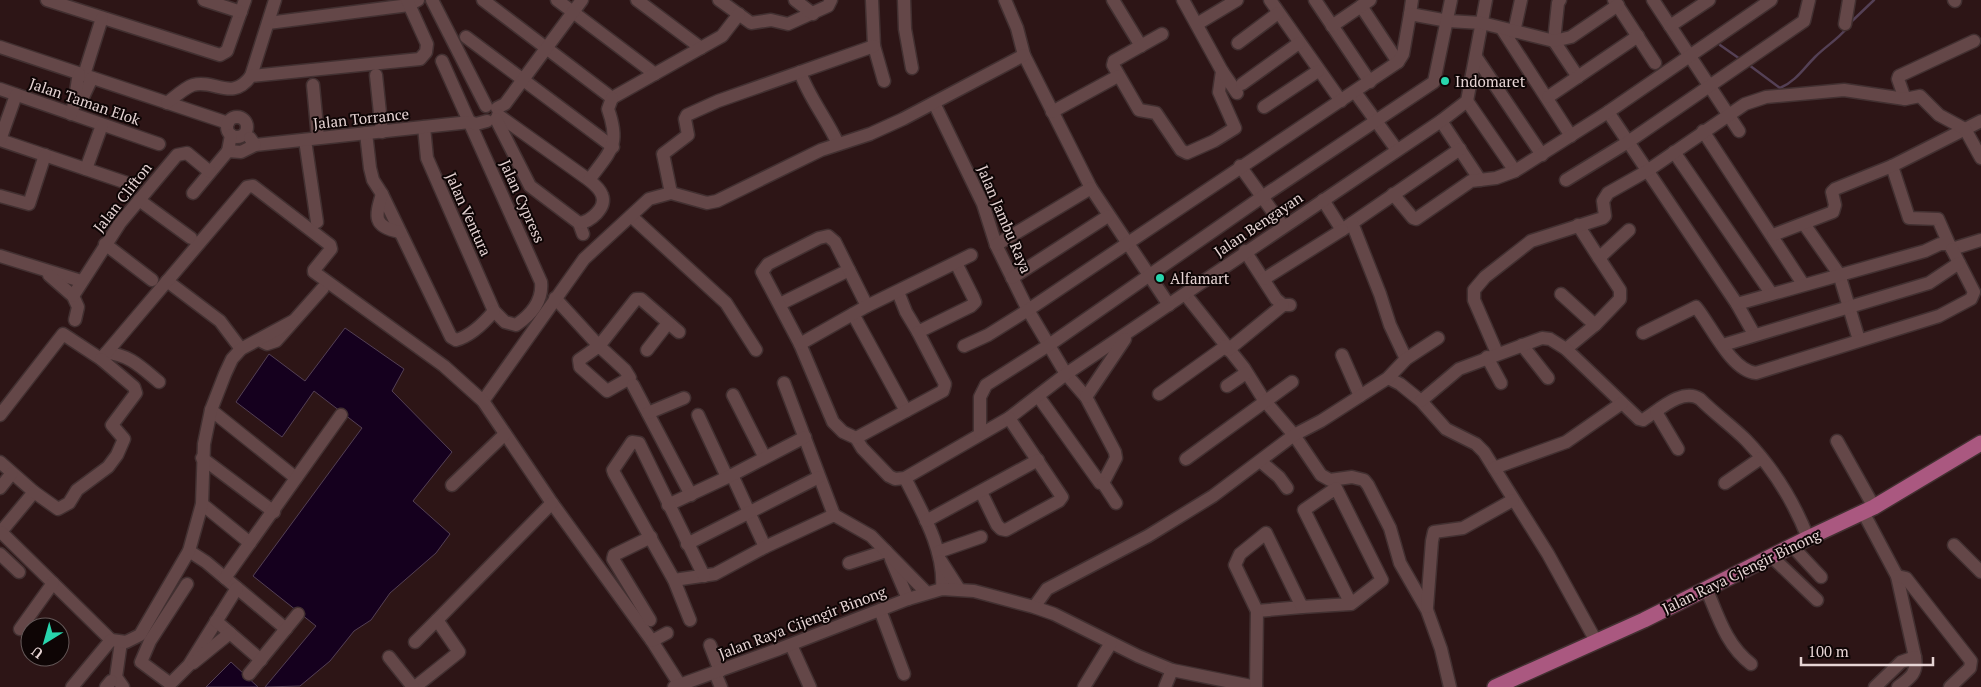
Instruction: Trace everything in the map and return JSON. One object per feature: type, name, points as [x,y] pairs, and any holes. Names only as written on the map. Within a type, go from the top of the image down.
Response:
[{"type":"main road","name":"Jalan Raya Cjengir Binong","points":[[1495,687],[1596,642],[1868,510],[1981,444]]},
{"type":"street","points":[[47,0],[220,55],[227,50],[243,6],[204,0]]},
{"type":"street","points":[[167,103],[190,86],[196,84],[234,89],[246,83],[251,76],[275,0]]},
{"type":"street","points":[[432,0],[491,113],[530,186],[581,229],[592,218],[603,202],[603,196],[596,185],[491,113]]},
{"type":"street","points":[[483,0],[612,98]]},
{"type":"street","points":[[557,0],[655,74]]},
{"type":"street","points":[[470,122],[475,114],[491,113],[505,104],[582,0]]},
{"type":"street","points":[[638,0],[701,48]]},
{"type":"street","points":[[719,0],[751,24],[771,20],[788,24],[828,6],[831,0]]},
{"type":"street","points":[[795,0],[813,14]]},
{"type":"street","points":[[872,0],[874,46],[884,81]]},
{"type":"street","points":[[904,0],[905,29],[912,68]]},
{"type":"street","points":[[1005,0],[1017,28],[1024,55],[1091,188],[1169,305]]},
{"type":"street","points":[[1113,0],[1141,46]]},
{"type":"street","points":[[1183,0],[1222,71],[1240,88],[1298,43]]},
{"type":"street","points":[[1197,24],[1237,0]]},
{"type":"street","points":[[1270,0],[1298,43],[1341,101]]},
{"type":"street","points":[[1315,0],[1370,82]]},
{"type":"street","points":[[964,346],[988,335],[1028,310],[1128,244],[1240,166],[1398,62],[1403,54],[1412,0]]},
{"type":"street","points":[[980,433],[980,397],[986,384],[1048,345],[1262,196],[1434,82],[1451,0]]},
{"type":"street","points":[[1486,0],[1467,101],[1515,171]]},
{"type":"street","points":[[1508,30],[1521,0]]},
{"type":"street","points":[[1560,0],[1558,3],[1554,41],[1578,77]]},
{"type":"street","points":[[1654,0],[1739,131]]},
{"type":"street","points":[[1670,26],[1709,0]]},
{"type":"street","points":[[1393,194],[1413,218],[1416,219],[1471,182],[1496,178],[1515,171],[1608,112],[1771,0]]},
{"type":"street","points":[[1566,180],[1628,142],[1709,84],[1804,21],[1809,0]]},
{"type":"street","points":[[1845,24],[1849,0]]},
{"type":"street","points":[[251,76],[420,58],[426,52],[427,44],[411,2],[268,23]]},
{"type":"street","points":[[1332,26],[1365,3],[1398,62]]},
{"type":"street","points":[[1410,14],[1448,21],[1482,23],[1554,41],[1571,37],[1616,3],[1655,64]]},
{"type":"street","points":[[1238,43],[1278,13]]},
{"type":"street","points":[[589,180],[613,146],[613,123],[608,109],[612,98],[722,36],[739,14]]},
{"type":"street","points":[[73,109],[82,99],[85,76],[102,18]]},
{"type":"street","points":[[1508,30],[1571,136]]},
{"type":"street","points":[[1162,34],[1113,63],[1118,76],[1139,110],[1156,113],[1181,150],[1188,153],[1226,135],[1235,128],[1219,92],[1222,71]]},
{"type":"street","points":[[1548,97],[1638,36]]},
{"type":"street","points":[[466,37],[613,146]]},
{"type":"street","points":[[1905,99],[1898,79],[1899,76],[1974,41]]},
{"type":"street","points":[[671,193],[663,154],[688,135],[685,119],[687,115],[874,46]]},
{"type":"street","points":[[0,48],[167,103],[229,129]]},
{"type":"street","points":[[482,401],[584,258],[650,199],[671,193],[707,203],[717,201],[753,186],[799,160],[838,144],[870,134],[934,103],[1024,55]]},
{"type":"street","points":[[1476,57],[1542,155]]},
{"type":"street","name":"Jalan Cypress","points":[[459,62],[444,64],[541,282],[539,299],[529,316],[516,325],[505,322],[494,311]]},
{"type":"street","points":[[1264,107],[1318,71]]},
{"type":"street","points":[[800,72],[804,84],[828,121],[838,144]]},
{"type":"street","points":[[376,75],[382,132]]},
{"type":"street","points":[[1052,112],[1118,76]]},
{"type":"street","points":[[313,85],[312,139],[317,222]]},
{"type":"street","name":"Jalan Taman Elok","points":[[0,89],[16,95],[73,109],[102,125],[159,144]]},
{"type":"street","points":[[1501,383],[1474,300],[1474,290],[1485,277],[1531,241],[1603,218],[1605,216],[1604,196],[1647,171],[1703,130],[1745,104],[1766,97],[1844,90],[1905,99],[1920,96],[1939,115],[1965,129],[1981,158]]},
{"type":"street","points":[[1355,92],[1397,150]]},
{"type":"street","points":[[16,95],[0,140],[130,184]]},
{"type":"street","name":"Jalan Bengayan","points":[[906,478],[980,433],[1009,418],[1066,374],[1128,334],[1245,251],[1441,121],[1467,101]]},
{"type":"street","name":"Jalan Jambu Raya","points":[[934,103],[983,204],[996,245],[1028,310],[1066,374],[1086,398],[1116,456],[1103,483]]},
{"type":"street","points":[[1608,112],[1737,304],[1754,334]]},
{"type":"street","points":[[194,193],[228,151],[229,129],[236,118],[242,119],[246,125],[246,131],[255,145]]},
{"type":"street","points":[[1441,121],[1480,180]]},
{"type":"street","points":[[1774,235],[1835,210],[1832,195],[1835,189],[1892,166],[1981,121]]},
{"type":"street","name":"Jalan Torrance","points":[[228,151],[241,152],[255,145],[470,122]]},
{"type":"street","points":[[597,134],[613,123]]},
{"type":"street","points":[[86,169],[102,125]]},
{"type":"street","name":"Jalan Ventura","points":[[424,127],[427,158],[494,311]]},
{"type":"street","points":[[1703,130],[1774,235],[1803,284]]},
{"type":"street","points":[[366,133],[373,180],[382,194],[377,211],[378,221],[388,230],[400,232],[450,338],[456,340],[463,338],[484,323],[494,311]]},
{"type":"street","points":[[1264,279],[1347,227],[1460,149]]},
{"type":"street","name":"Jalan Clifton","points":[[73,296],[105,244],[177,155],[182,152],[186,153],[210,172]]},
{"type":"street","points":[[1674,152],[1771,293]]},
{"type":"street","points":[[0,196],[29,204],[46,156]]},
{"type":"street","points":[[1240,166],[1283,226]]},
{"type":"street","points":[[1643,333],[1696,307],[1730,357],[1745,370],[1756,373],[1939,316],[1971,299],[1974,292],[1938,219],[1909,218],[1892,166]]},
{"type":"street","points":[[103,356],[247,187],[253,186],[330,246],[331,249],[314,272],[444,366],[482,401],[552,503],[652,641],[677,686]]},
{"type":"street","points":[[996,245],[1091,188]]},
{"type":"street","points":[[139,200],[191,238]]},
{"type":"street","points":[[1323,200],[1347,227],[1380,294],[1390,325],[1406,359]]},
{"type":"street","points":[[631,216],[726,303],[756,350]]},
{"type":"street","points":[[1012,278],[1108,216]]},
{"type":"street","points":[[1804,224],[1839,274],[1859,340]]},
{"type":"street","points":[[1566,349],[1616,305],[1620,295],[1620,290],[1578,225]]},
{"type":"street","points":[[1599,258],[1629,230]]},
{"type":"street","points":[[867,306],[835,242],[828,236],[819,238],[765,267],[762,272],[800,344],[833,422],[843,432],[856,438],[862,448],[888,476],[895,479],[906,478],[926,521],[939,556],[959,589]]},
{"type":"street","points":[[1737,304],[1925,251],[1940,244],[1951,247],[1981,240]]},
{"type":"street","points":[[105,244],[152,280]]},
{"type":"street","points":[[1159,394],[1286,305],[1264,279],[1245,251]]},
{"type":"street","points":[[800,344],[867,306],[972,254]]},
{"type":"street","points":[[0,256],[46,272],[81,281]]},
{"type":"street","points":[[918,332],[975,302],[956,263]]},
{"type":"street","points":[[1723,345],[1754,334],[1929,283],[1959,263]]},
{"type":"street","points":[[780,304],[849,270]]},
{"type":"street","points":[[46,272],[73,296],[78,307],[75,320]]},
{"type":"street","points":[[168,281],[220,321],[241,349]]},
{"type":"street","points":[[141,662],[145,638],[189,551],[202,504],[202,458],[211,410],[227,369],[241,349],[259,340],[272,344],[323,288]]},
{"type":"street","points":[[856,438],[943,391],[945,388],[918,332],[906,312],[898,292]]},
{"type":"street","points":[[1185,294],[1325,478],[1330,480],[1352,477],[1364,480],[1368,485],[1390,528],[1400,563],[1427,610],[1441,649],[1450,687]]},
{"type":"street","points":[[1562,294],[1595,325]]},
{"type":"street","points":[[555,298],[599,346],[638,298],[678,332]]},
{"type":"street","points":[[853,314],[906,411]]},
{"type":"street","points":[[647,350],[668,322]]},
{"type":"street","points":[[0,415],[63,334],[103,356],[134,387],[136,393],[112,425],[124,439],[117,455],[108,467],[77,490],[69,502],[58,509],[34,492],[0,462]]},
{"type":"street","points":[[1086,398],[1128,334]]},
{"type":"street","points":[[1034,607],[1047,589],[1059,581],[1148,536],[1213,496],[1294,435],[1388,378],[1406,359],[1438,338]]},
{"type":"street","points":[[1421,401],[1449,375],[1492,355],[1542,338],[1550,339],[1566,349],[1639,419],[1643,420],[1680,396],[1696,396],[1745,439],[1761,458],[1798,510],[1808,538]]},
{"type":"street","points":[[1522,345],[1548,378]]},
{"type":"street","points":[[1342,355],[1360,396]]},
{"type":"street","points":[[103,356],[128,358],[159,382]]},
{"type":"street","points":[[1227,386],[1246,373]]},
{"type":"street","points":[[1388,378],[1400,384],[1421,401],[1446,429],[1476,444],[1494,468],[1548,554],[1596,642]]},
{"type":"street","points":[[1186,459],[1264,400],[1292,382]]},
{"type":"street","points":[[784,383],[834,515],[871,536],[926,592]]},
{"type":"street","points":[[633,385],[690,495]]},
{"type":"street","points":[[733,395],[764,456]]},
{"type":"street","points":[[1038,396],[1100,483],[1103,483],[1116,504]]},
{"type":"street","points":[[648,414],[684,398]]},
{"type":"street","points":[[1494,468],[1566,442],[1622,403]]},
{"type":"street","points":[[211,410],[296,478]]},
{"type":"street","points":[[1656,412],[1678,449]]},
{"type":"street","points":[[225,578],[274,512],[341,415]]},
{"type":"street","points":[[698,415],[749,511],[765,547]]},
{"type":"street","points":[[981,492],[997,525],[1006,530],[1059,501],[1062,497],[1009,418]]},
{"type":"street","points":[[452,485],[505,434]]},
{"type":"street","points":[[668,505],[730,476],[764,456],[805,437]]},
{"type":"street","points":[[1837,441],[1897,576],[1916,666],[1914,673],[1898,687]]},
{"type":"street","points":[[690,620],[674,580],[613,470],[632,442],[640,443],[668,505],[704,576]]},
{"type":"street","points":[[202,458],[274,512]]},
{"type":"street","points":[[1725,483],[1761,458]]},
{"type":"street","points":[[926,521],[1038,460]]},
{"type":"street","points":[[1260,461],[1279,477],[1287,488]]},
{"type":"street","points":[[0,488],[12,473]]},
{"type":"street","points":[[687,544],[819,477]]},
{"type":"street","points":[[1257,611],[1351,604],[1382,580],[1336,488],[1304,510],[1351,604]]},
{"type":"street","points":[[34,492],[0,533],[141,662],[168,682],[175,680],[188,666],[230,633]]},
{"type":"street","points":[[1427,610],[1434,532],[1463,528],[1513,500]]},
{"type":"street","points":[[415,642],[552,503]]},
{"type":"street","points":[[202,504],[250,543]]},
{"type":"street","points":[[674,580],[704,576],[726,569],[765,547],[834,515]]},
{"type":"street","points":[[1256,687],[1257,611],[1236,565],[1240,554],[1266,533],[1302,607]]},
{"type":"street","points":[[650,620],[613,559],[614,555],[651,537]]},
{"type":"street","points":[[939,556],[981,537]]},
{"type":"street","points":[[1954,545],[1981,572]]},
{"type":"street","points":[[1792,546],[1821,577]]},
{"type":"street","points":[[189,551],[225,578],[286,629]]},
{"type":"street","points":[[0,554],[19,572]]},
{"type":"street","points":[[849,563],[888,554]]},
{"type":"street","points":[[888,554],[908,599]]},
{"type":"street","points":[[939,556],[942,589]]},
{"type":"street","points":[[1772,557],[1817,600]]},
{"type":"street","points":[[1897,576],[1906,578],[1971,661],[1970,668],[1950,687]]},
{"type":"street","points":[[29,617],[53,583]]},
{"type":"street","points":[[72,687],[120,641],[145,638],[188,584]]},
{"type":"street","points":[[188,666],[237,588]]},
{"type":"street","points":[[1706,588],[1728,639],[1739,654],[1751,664]]},
{"type":"street","name":"Jalan Raya Cijengir Binong","points":[[677,686],[791,645],[926,592],[942,589],[959,589],[1034,607],[1054,614],[1111,643],[1172,670],[1229,685],[1256,687]]},
{"type":"street","points":[[880,610],[904,674]]},
{"type":"street","points":[[250,674],[298,614]]},
{"type":"street","points":[[389,657],[414,687],[459,652],[438,620]]},
{"type":"street","points":[[216,621],[261,660]]},
{"type":"street","points":[[652,641],[667,634]]},
{"type":"street","points":[[120,641],[116,677],[123,687]]},
{"type":"street","points":[[1084,687],[1111,643]]},
{"type":"street","points":[[710,644],[721,687]]},
{"type":"street","points":[[791,645],[810,687]]},
{"type":"street","points":[[1875,687],[1901,662],[1915,657]]},
{"type":"street","points":[[1165,687],[1172,670]]},
{"type":"shaded area","points":[[345,328],[404,369],[392,391],[452,452],[413,501],[450,534],[436,553],[390,593],[371,620],[354,631],[330,661],[300,686],[265,687],[316,626],[253,576],[362,428],[314,391],[282,437],[236,402],[269,354],[305,381]]},
{"type":"shaded area","points":[[231,662],[258,687],[206,687]]},
{"type":"waterway","points":[[1850,23],[1874,0]]},
{"type":"waterway","points":[[1749,65],[1780,88],[1795,78],[1847,28]]},
{"type":"waterway","points":[[1720,45],[1740,59]]},
{"type":"place","name":"Indomaret","points":[[1445,81]]},
{"type":"place","name":"Alfamart","points":[[1160,278]]}]
